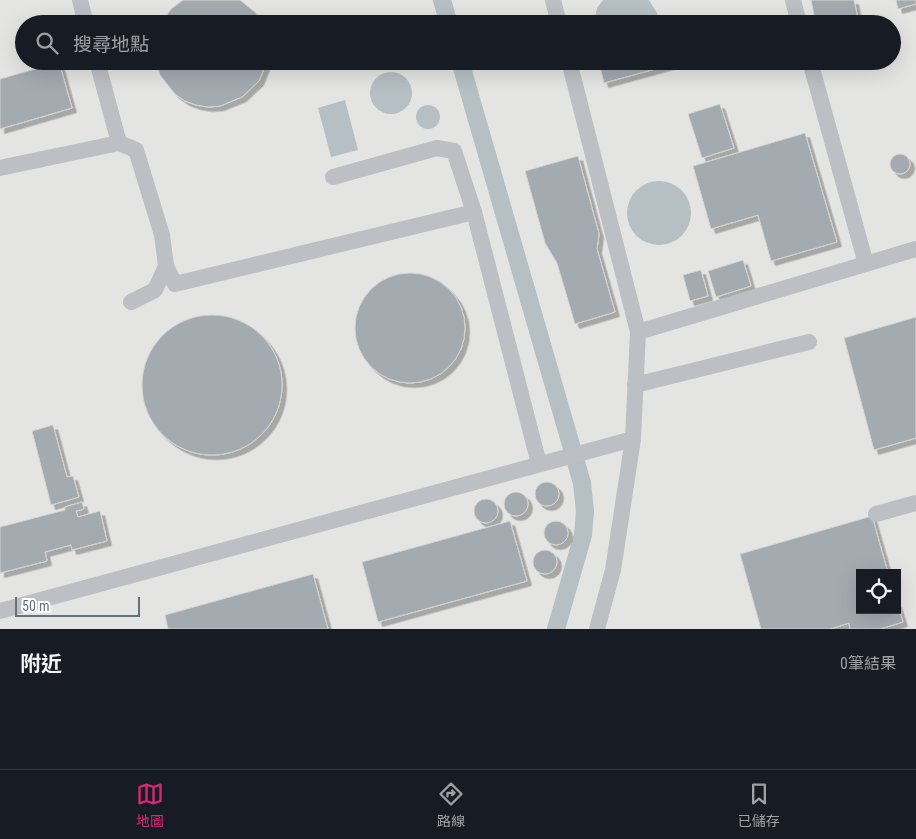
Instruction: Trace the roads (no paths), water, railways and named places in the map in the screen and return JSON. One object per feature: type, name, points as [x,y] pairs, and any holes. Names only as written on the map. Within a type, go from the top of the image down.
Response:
[{"type":"lane","points":[[80,0],[84,15]]},
{"type":"lane","points":[[553,0],[557,15]]},
{"type":"lane","points":[[793,0],[797,15]]},
{"type":"lane","points":[[100,70],[120,143]]},
{"type":"lane","points":[[571,70],[638,332],[633,439],[612,570],[597,629]]},
{"type":"lane","points":[[812,70],[866,264]]},
{"type":"lane","points":[[0,168],[120,143],[136,150],[162,235],[166,266],[175,284],[474,212]]},
{"type":"lane","points":[[333,177],[437,148],[454,152],[474,212],[539,464]]},
{"type":"lane","points":[[638,332],[916,249]]},
{"type":"lane","points":[[131,302],[155,290],[166,266]]},
{"type":"lane","points":[[635,385],[809,342]]},
{"type":"lane","points":[[0,611],[633,439]]},
{"type":"lane","points":[[876,514],[916,503]]},
{"type":"waterway","points":[[442,0],[446,15]]},
{"type":"waterway","points":[[463,70],[582,483],[585,511],[583,535],[556,629]]}]
